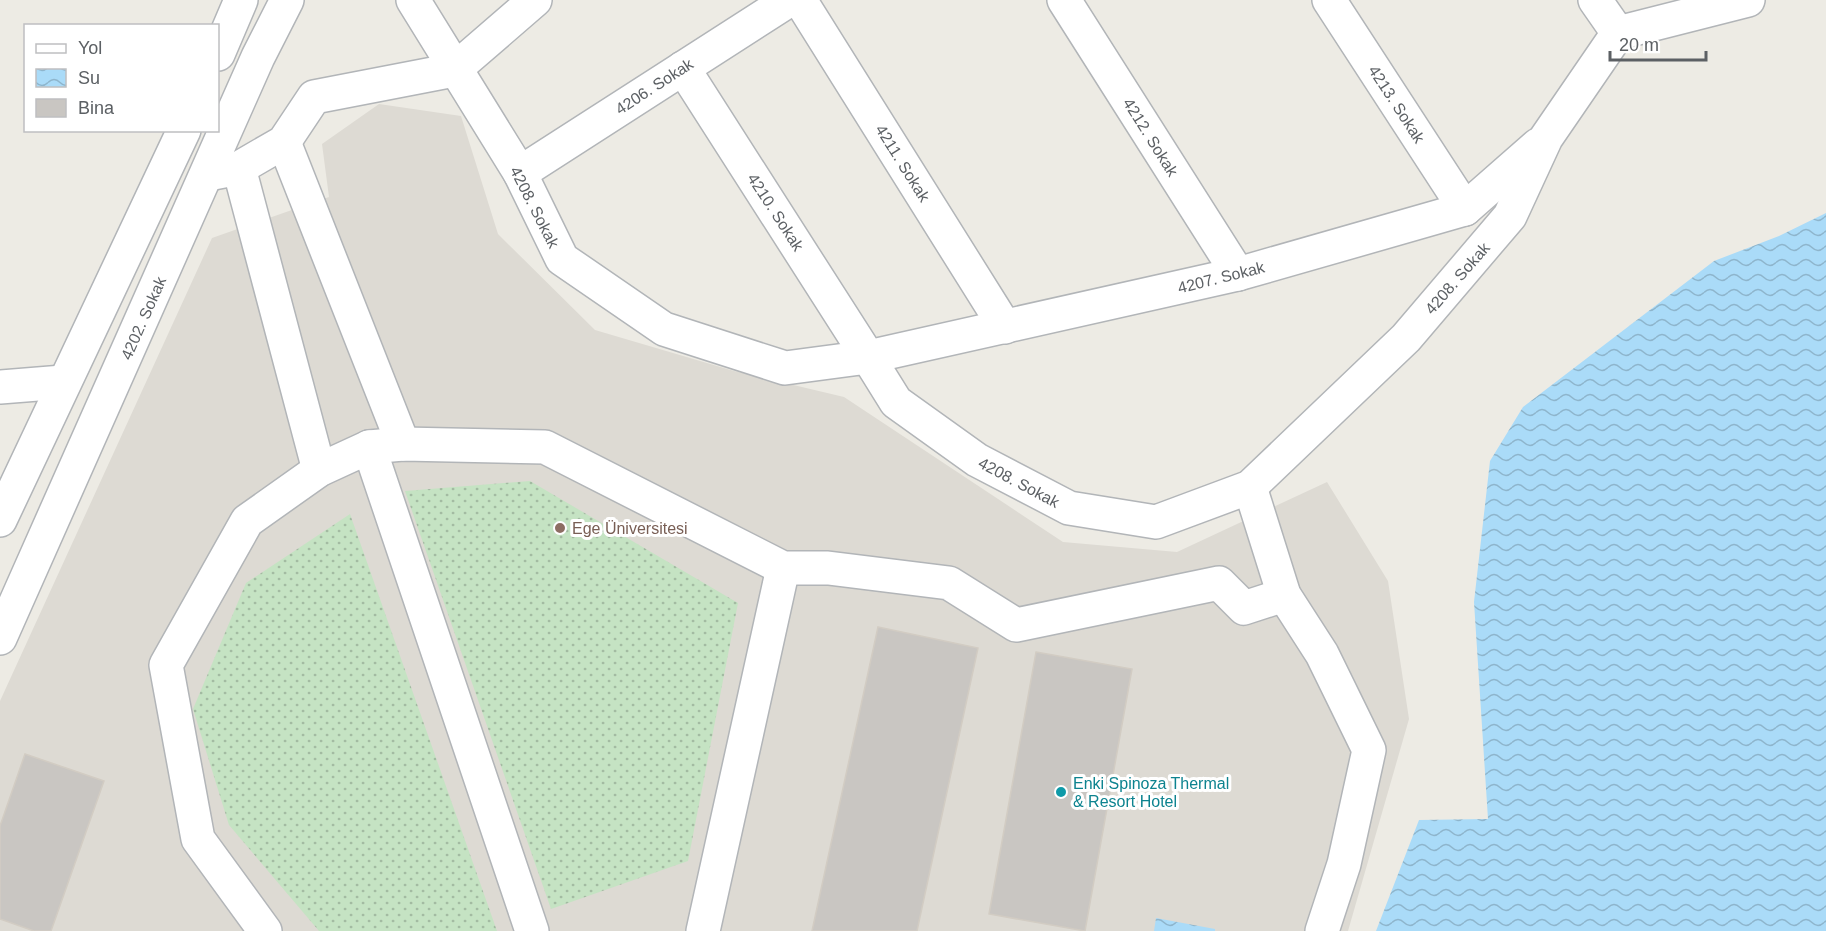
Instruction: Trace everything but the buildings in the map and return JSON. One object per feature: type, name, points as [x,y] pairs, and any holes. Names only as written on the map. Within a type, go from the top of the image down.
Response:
[{"type":"street","points":[[219,52],[241,0]]},
{"type":"street","name":"4202. Sokak","points":[[0,638],[258,57],[287,0]]},
{"type":"street","name":"4208. Sokak","points":[[413,0],[454,70],[520,172],[562,259],[664,328],[785,368],[868,357],[896,402],[977,460],[1069,508],[1156,522],[1250,487],[1406,338],[1510,216],[1546,138],[1618,33]]},
{"type":"street","points":[[208,174],[239,168],[284,142],[314,98],[454,70],[535,0]]},
{"type":"street","name":"4206. Sokak","points":[[520,172],[789,0]]},
{"type":"street","name":"4211. Sokak","points":[[800,0],[1005,327]]},
{"type":"street","name":"4212. Sokak","points":[[1064,0],[1238,274]]},
{"type":"street","name":"4213. Sokak","points":[[1329,0],[1465,209]]},
{"type":"street","points":[[1595,0],[1618,33],[1748,0]]},
{"type":"street","name":"4210. Sokak","points":[[683,68],[868,357]]},
{"type":"street","points":[[0,520],[63,382],[183,132]]},
{"type":"street","name":"4207. Sokak","points":[[868,357],[1238,274],[1465,209],[1546,138]]},
{"type":"street","points":[[284,142],[403,444]]},
{"type":"street","points":[[239,168],[319,470]]},
{"type":"street","points":[[0,387],[63,382]]},
{"type":"street","points":[[265,931],[198,839],[166,665],[248,521],[319,470],[369,447],[403,444],[545,447],[783,568],[828,568],[949,583],[1016,625],[1219,583],[1244,608],[1284,595]]},
{"type":"street","points":[[369,447],[531,931]]},
{"type":"street","points":[[1250,487],[1284,595],[1322,654],[1370,750],[1344,864],[1322,931]]},
{"type":"street","points":[[703,931],[783,568]]},
{"type":"shaded area","name":"Ege Üniversitesi","points":[[379,104],[461,116],[498,234],[595,330],[734,371],[844,397],[1063,542],[1177,552],[1327,482],[1388,581],[1409,719],[1348,931],[0,931],[0,701],[212,238],[329,197],[322,144]]},
{"type":"green space","points":[[530,481],[738,603],[688,861],[551,909],[405,491]]},
{"type":"green space","points":[[350,514],[497,931],[319,931],[229,825],[193,709],[246,583]]},
{"type":"water","points":[[1826,213],[1826,931],[1376,931],[1419,820],[1488,819],[1474,602],[1490,461],[1523,407],[1714,261],[1779,236]]},
{"type":"water","points":[[1156,918],[1215,929],[1215,931],[1154,931]]},
{"type":"place","name":"Ege Üniversitesi","points":[[560,528]]},
{"type":"place","name":"Enki Spinoza Thermal & Resort Hotel","points":[[1061,792]]}]
